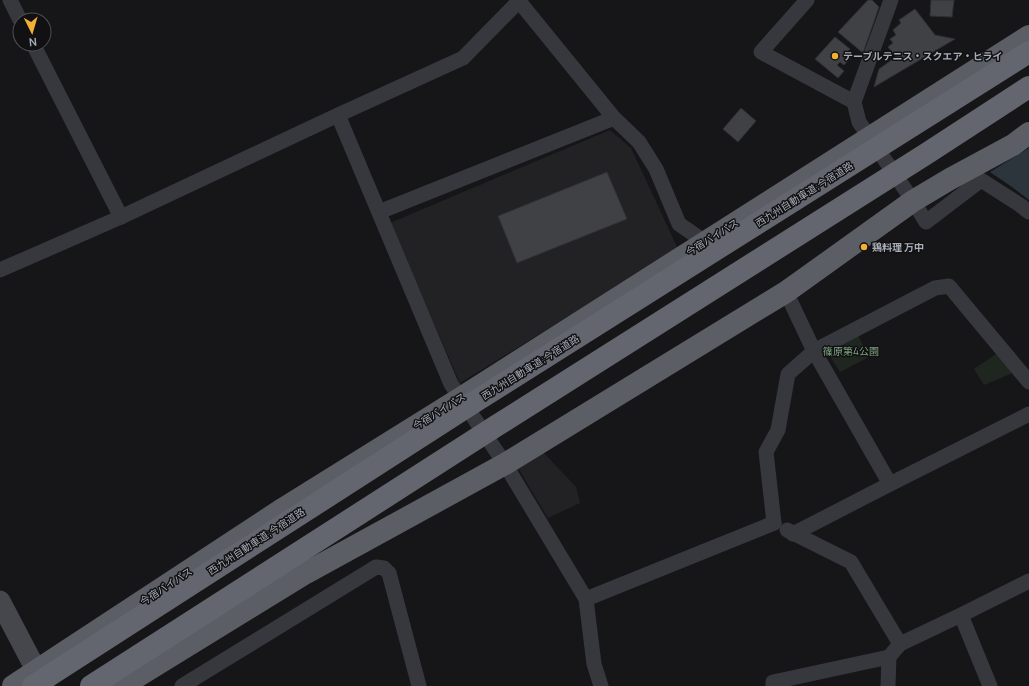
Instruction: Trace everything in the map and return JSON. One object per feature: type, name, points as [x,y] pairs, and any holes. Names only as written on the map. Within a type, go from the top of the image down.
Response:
[{"type":"highway","name":"今宿バイパス","points":[[13,686],[38,681],[284,508],[459,399],[1029,36]]},
{"type":"highway","name":"西九州自動車道;今宿道路","points":[[38,681],[479,399],[1029,52]]},
{"type":"highway","points":[[91,686],[296,553],[1029,88]]},
{"type":"highway","points":[[122,686],[306,573],[505,464],[786,292],[913,201],[1013,145],[1029,133]]},
{"type":"main road","points":[[0,601],[38,681]]},
{"type":"street","points":[[10,0],[16,12]]},
{"type":"street","points":[[807,0],[762,52],[854,102]]},
{"type":"street","points":[[891,0],[854,102],[859,122],[869,138],[926,222],[982,180],[1029,212]]},
{"type":"street","points":[[0,270],[121,217],[463,58],[519,1],[614,118],[639,142],[656,169],[679,224],[704,242]]},
{"type":"street","points":[[37,52],[121,217]]},
{"type":"street","points":[[338,115],[450,384],[505,464],[586,598],[594,664],[601,686]]},
{"type":"street","points":[[379,212],[614,118]]},
{"type":"street","points":[[774,523],[766,452],[778,430],[788,374],[814,351],[935,288],[949,286],[1029,382]]},
{"type":"street","points":[[786,292],[814,351],[890,484]]},
{"type":"street","points":[[793,534],[1029,414]]},
{"type":"street","points":[[774,523],[793,534],[851,562],[900,644]]},
{"type":"street","points":[[586,598],[774,523]]},
{"type":"street","points":[[182,686],[376,567],[384,568],[389,573],[418,686]]},
{"type":"street","points":[[773,686],[773,682],[889,657],[900,644],[1029,581]]},
{"type":"street","points":[[961,615],[990,686]]},
{"type":"street","points":[[888,686],[889,657]]},
{"type":"shaded area","points":[[610,130],[631,148],[678,249],[460,383],[390,223]]},
{"type":"shaded area","points":[[1029,148],[1029,200],[990,172]]},
{"type":"shaded area","points":[[542,451],[576,487],[580,503],[548,518],[518,468]]},
{"type":"green space","name":"篠原第4公園","points":[[857,333],[869,357],[840,372],[826,350]]},
{"type":"green space","points":[[996,354],[1013,373],[984,385],[974,369]]},
{"type":"building","points":[[868,0],[872,0],[879,7],[863,53],[838,32]]},
{"type":"building","points":[[931,0],[954,0],[952,17],[930,16]]},
{"type":"building","points":[[915,9],[935,35],[955,39],[874,87],[879,69],[896,57],[888,47],[893,43],[890,39],[896,35],[893,30],[901,23],[899,20]]},
{"type":"building","points":[[835,37],[850,49],[846,53],[851,57],[844,65],[840,62],[837,65],[844,71],[838,78],[815,59]]},
{"type":"building","points":[[741,108],[756,121],[738,142],[723,129]]},
{"type":"building","points":[[607,172],[627,219],[517,263],[498,216]]},
{"type":"place","name":"テーブルテニス・スクエア・ヒライ","points":[[835,56]]},
{"type":"place","name":"鶏料理 万中","points":[[864,247]]}]
